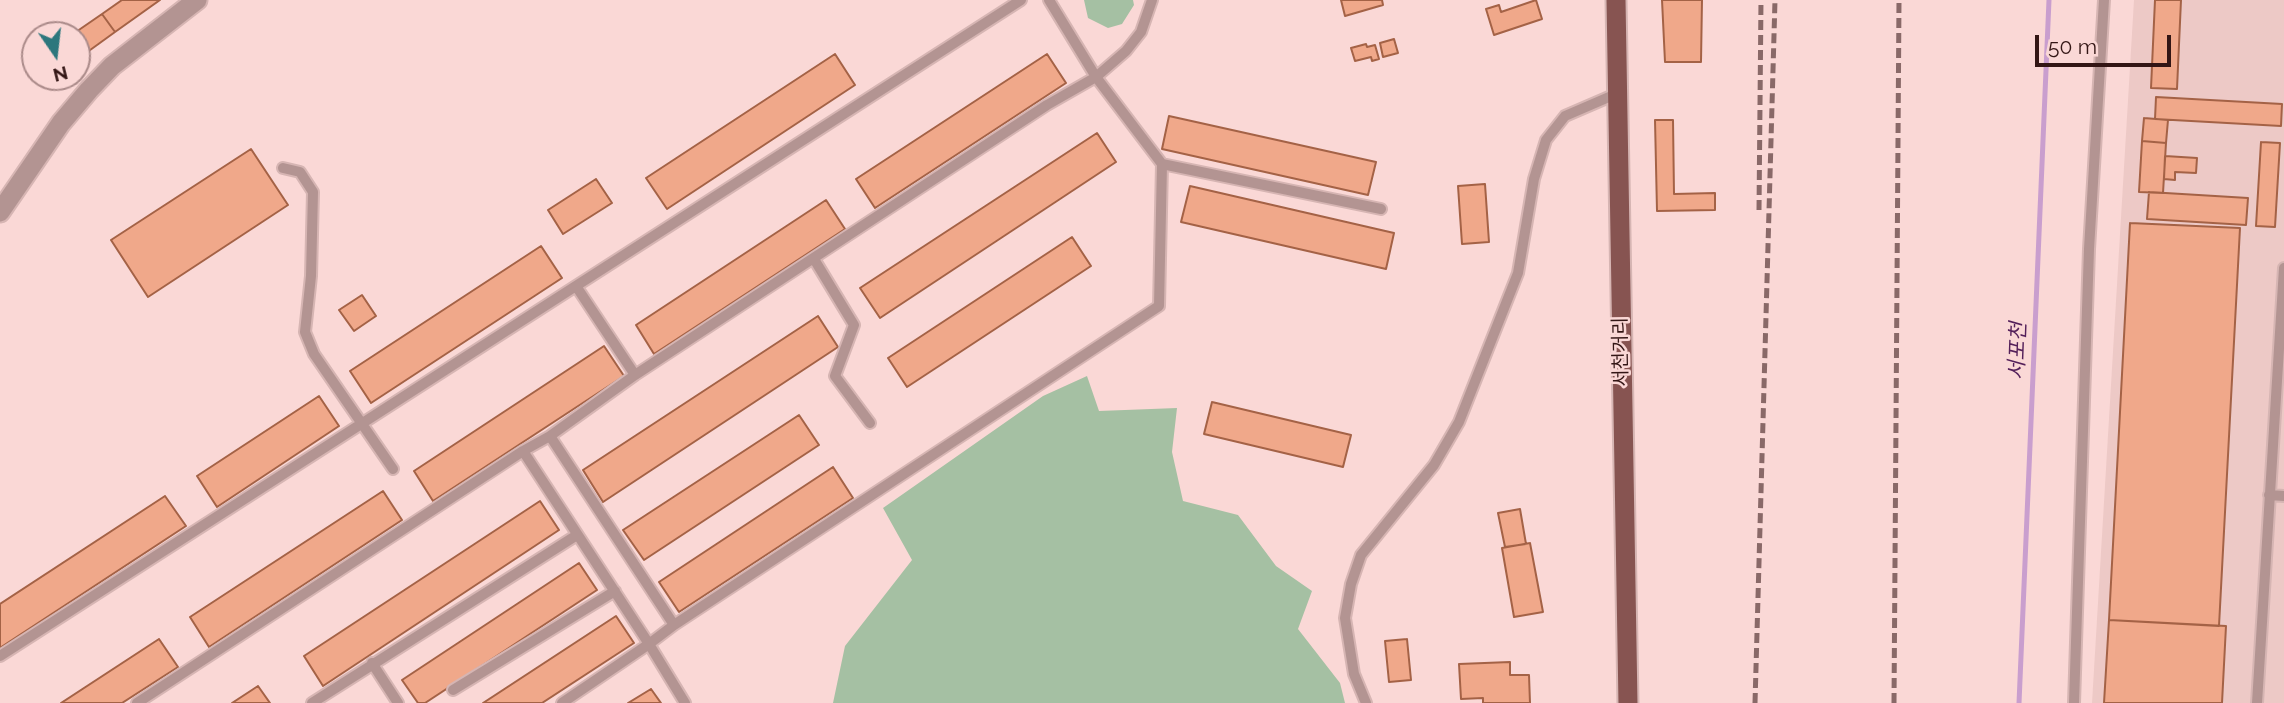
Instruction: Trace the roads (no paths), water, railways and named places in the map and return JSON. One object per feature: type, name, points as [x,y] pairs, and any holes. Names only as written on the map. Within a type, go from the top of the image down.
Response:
[{"type":"main road","name":"서천거리","points":[[1613,1],[1628,703]]},
{"type":"street","points":[[0,212],[61,123],[89,90],[113,66],[197,0]]},
{"type":"lane","points":[[0,656],[1021,0]]},
{"type":"lane","points":[[562,703],[649,645],[674,625],[1159,306],[1163,164],[1096,77],[1049,0]]},
{"type":"lane","points":[[137,703],[550,436],[635,375],[1047,105],[1096,77],[1126,51],[1142,32],[1152,0]]},
{"type":"lane","points":[[2074,703],[2089,249],[2104,0]]},
{"type":"lane","points":[[1366,703],[1354,674],[1345,618],[1351,584],[1361,555],[1434,465],[1459,422],[1518,274],[1534,179],[1546,140],[1565,116],[1616,94]]},
{"type":"lane","points":[[1163,164],[1381,209]]},
{"type":"lane","points":[[283,168],[300,172],[313,192],[311,275],[305,332],[314,354],[393,469]]},
{"type":"lane","points":[[814,259],[854,326],[835,376],[870,423]]},
{"type":"lane","points":[[2257,703],[2284,268]]},
{"type":"lane","points":[[576,286],[635,375]]},
{"type":"lane","points":[[550,436],[674,625]]},
{"type":"lane","points":[[523,451],[685,703]]},
{"type":"lane","points":[[2269,495],[2284,496]]},
{"type":"lane","points":[[312,703],[577,535]]},
{"type":"lane","points":[[453,690],[615,591]]},
{"type":"lane","points":[[372,663],[398,703]]},
{"type":"waterway","name":"서포천","points":[[2019,703],[2049,0]]},
{"type":"railway","points":[[1759,210],[1761,0]]},
{"type":"railway","points":[[1755,703],[1775,0]]},
{"type":"railway","points":[[1894,703],[1899,0]]}]
